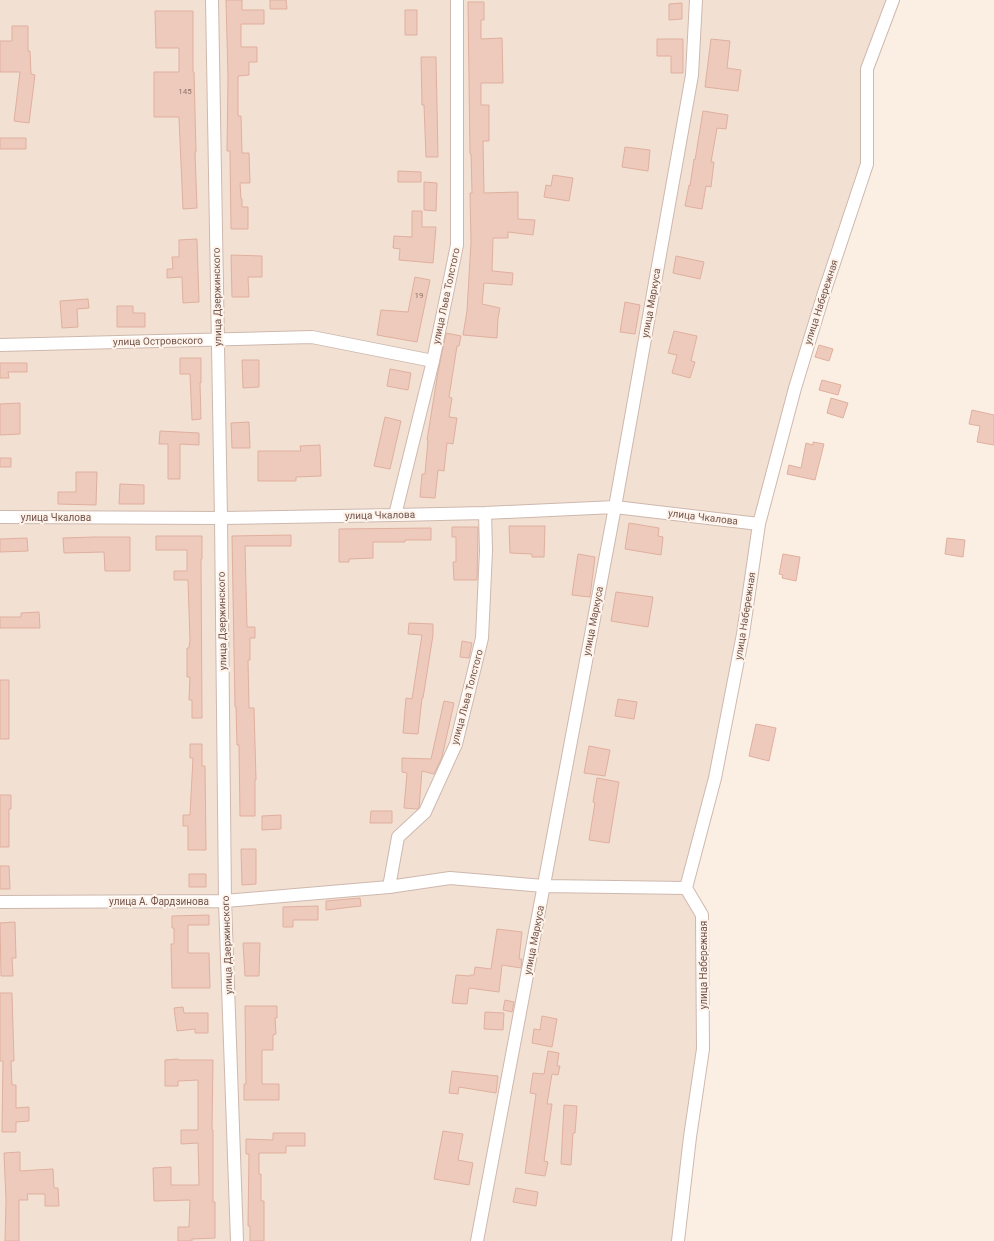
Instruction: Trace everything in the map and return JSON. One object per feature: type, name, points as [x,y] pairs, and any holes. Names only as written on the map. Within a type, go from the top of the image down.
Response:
[{"type":"street","name":"улица Дзержинского","points":[[212,0],[221,518],[225,901],[237,1241]]},
{"type":"street","name":"улица Льва Толстого","points":[[395,515],[433,361],[457,245],[457,0]]},
{"type":"street","name":"улица Маркуса","points":[[478,1241],[615,507],[692,75],[696,0]]},
{"type":"street","name":"улица Набережная","points":[[678,1241],[690,1136],[703,1050],[702,915],[686,888],[715,778],[743,634],[759,524],[794,388],[867,164],[867,69],[893,0]]},
{"type":"street","name":"улица Островского","points":[[0,345],[312,337],[433,361]]},
{"type":"street","name":"улица Чкалова","points":[[0,517],[221,518],[485,513],[615,507],[759,524]]},
{"type":"street","name":"улица Льва Толстого","points":[[388,887],[398,837],[425,812],[456,744],[482,638],[486,551],[485,513]]},
{"type":"street","name":"улица А. Фардзинова","points":[[0,902],[225,901],[388,887],[450,878],[544,886],[686,888]]},
{"type":"shaded area","points":[[0,0],[893,0],[867,69],[867,164],[759,524],[743,634],[686,888],[702,915],[703,1049],[678,1241],[0,1241]]},
{"type":"building","points":[[226,0],[242,0],[242,10],[264,10],[264,24],[241,24],[241,47],[257,47],[257,62],[249,62],[249,75],[238,76],[238,116],[241,116],[242,153],[249,153],[250,183],[240,183],[242,207],[248,207],[248,229],[231,229],[230,151],[227,151],[228,78]]},
{"type":"building","points":[[270,0],[286,0],[287,9],[270,9]]},
{"type":"building","points":[[468,2],[484,2],[484,20],[481,20],[481,39],[502,38],[503,83],[481,83],[481,105],[489,105],[489,141],[483,141],[484,193],[518,192],[518,219],[535,220],[533,235],[508,232],[508,238],[493,238],[492,271],[513,273],[512,285],[484,283],[482,304],[500,308],[497,338],[463,335],[467,311],[471,242],[470,193],[472,193]]},
{"type":"building","points":[[682,3],[682,19],[669,20],[669,4]]},
{"type":"building","points":[[405,10],[417,10],[417,35],[405,35]]},
{"type":"building","points":[[155,11],[193,11],[193,72],[197,208],[183,209],[179,117],[154,117],[154,72],[179,72],[179,48],[156,48]]},
{"type":"building","points":[[12,26],[28,26],[28,51],[30,51],[31,74],[35,75],[29,123],[14,121],[20,72],[0,72],[0,41],[12,41]]},
{"type":"building","points":[[657,39],[683,39],[683,73],[671,73],[671,56],[657,56]]},
{"type":"building","points":[[711,39],[730,41],[727,68],[741,70],[738,91],[705,87]]},
{"type":"building","points":[[421,57],[436,57],[438,157],[426,157],[424,105],[422,105]]},
{"type":"building","points":[[703,111],[728,115],[726,129],[717,128],[711,162],[714,162],[711,187],[706,186],[702,209],[685,206],[694,159],[695,160]]},
{"type":"building","points":[[0,138],[26,138],[26,149],[0,149]]},
{"type":"building","points":[[625,147],[650,150],[648,171],[622,167]]},
{"type":"building","points":[[398,171],[421,172],[421,182],[398,182]]},
{"type":"building","points":[[553,175],[573,178],[569,201],[544,197],[546,185],[551,186]]},
{"type":"building","points":[[424,182],[437,183],[436,211],[424,210]]},
{"type":"building","points":[[412,211],[422,211],[422,227],[436,227],[433,263],[399,260],[400,249],[393,248],[394,236],[412,237]]},
{"type":"building","points":[[197,239],[199,302],[183,303],[182,277],[167,278],[167,269],[173,269],[172,257],[179,257],[179,240]]},
{"type":"building","points":[[231,255],[262,256],[262,277],[248,277],[249,297],[232,297]]},
{"type":"building","points":[[676,256],[704,262],[700,279],[673,273]]},
{"type":"building","points":[[415,277],[430,280],[417,342],[377,335],[381,310],[408,312]]},
{"type":"building","points":[[88,299],[89,308],[77,309],[78,327],[62,328],[60,301]]},
{"type":"building","points":[[625,302],[640,305],[635,334],[620,332]]},
{"type":"building","points":[[117,306],[133,306],[133,313],[145,313],[145,327],[117,327]]},
{"type":"building","points":[[674,331],[697,336],[691,361],[695,362],[690,378],[672,373],[677,355],[668,353]]},
{"type":"building","points":[[446,333],[461,336],[459,346],[457,346],[449,397],[452,398],[449,417],[457,418],[453,444],[447,443],[444,471],[438,470],[435,498],[420,497],[422,474],[425,474],[427,440]]},
{"type":"building","points":[[819,345],[833,349],[829,361],[815,357]]},
{"type":"building","points":[[180,358],[201,358],[201,419],[192,420],[190,374],[180,374]]},
{"type":"building","points":[[242,360],[259,360],[259,387],[243,388]]},
{"type":"building","points":[[0,363],[27,363],[27,372],[8,372],[9,378],[0,378]]},
{"type":"building","points":[[390,369],[411,373],[408,390],[387,386]]},
{"type":"building","points":[[822,380],[841,385],[838,395],[819,390]]},
{"type":"building","points":[[831,398],[848,403],[843,418],[827,413]]},
{"type":"building","points":[[20,403],[20,434],[0,435],[0,404]]},
{"type":"building","points":[[972,410],[994,415],[994,445],[977,442],[980,426],[969,424]]},
{"type":"building","points":[[385,417],[401,421],[390,469],[374,466]]},
{"type":"building","points":[[249,422],[250,448],[232,448],[231,423]]},
{"type":"building","points":[[160,431],[199,433],[199,445],[180,444],[180,479],[168,479],[168,444],[159,444]]},
{"type":"building","points":[[813,442],[824,444],[815,480],[787,474],[789,465],[801,468],[806,443],[813,445]]},
{"type":"building","points":[[320,445],[321,476],[296,477],[296,481],[258,481],[258,451],[301,451],[300,446]]},
{"type":"building","points":[[0,458],[11,458],[11,467],[0,467]]},
{"type":"building","points":[[76,472],[97,472],[96,505],[58,504],[58,492],[76,492]]},
{"type":"building","points":[[120,484],[144,485],[144,504],[119,504]]},
{"type":"building","points":[[629,523],[659,528],[658,536],[663,537],[661,555],[625,549]]},
{"type":"building","points":[[509,526],[545,526],[544,557],[532,557],[532,554],[510,553]]},
{"type":"building","points":[[452,527],[478,527],[477,580],[454,580],[453,562],[456,562],[456,537],[452,537]]},
{"type":"building","points":[[431,528],[431,540],[373,542],[373,558],[349,559],[349,562],[339,562],[339,529]]},
{"type":"building","points":[[291,535],[291,546],[245,546],[247,627],[255,627],[255,638],[250,638],[250,660],[248,660],[249,708],[254,708],[256,780],[255,816],[240,816],[239,745],[237,745],[235,707],[232,536]]},
{"type":"building","points":[[156,536],[202,536],[202,718],[192,718],[192,700],[189,700],[190,677],[187,677],[187,648],[189,648],[190,640],[188,580],[174,580],[174,571],[187,571],[187,550],[156,550]]},
{"type":"building","points":[[130,537],[130,571],[105,571],[104,552],[64,553],[63,538]]},
{"type":"building","points":[[27,538],[28,551],[0,552],[0,539]]},
{"type":"building","points":[[947,538],[965,540],[963,557],[945,554]]},
{"type":"building","points":[[578,554],[595,557],[590,597],[572,595]]},
{"type":"building","points":[[783,554],[800,557],[796,581],[782,578],[783,575],[779,574]]},
{"type":"building","points":[[616,592],[653,597],[648,627],[611,621]]},
{"type":"building","points":[[39,612],[40,628],[0,628],[0,617],[21,617],[21,613]]},
{"type":"building","points":[[409,623],[433,624],[433,635],[422,698],[418,734],[403,733],[406,698],[412,699],[422,635],[408,634]]},
{"type":"building","points":[[462,641],[472,643],[469,658],[460,657]]},
{"type":"building","points":[[0,680],[9,680],[9,739],[0,739]]},
{"type":"building","points":[[618,699],[637,702],[634,719],[615,716]]},
{"type":"building","points":[[444,701],[454,703],[442,757],[434,774],[422,771],[419,808],[404,808],[407,773],[402,772],[402,758],[431,759]]},
{"type":"building","points":[[756,724],[776,728],[769,761],[749,756]]},
{"type":"building","points":[[190,744],[202,744],[202,766],[205,766],[206,850],[188,850],[188,826],[183,826],[183,815],[190,815],[193,758],[190,758]]},
{"type":"building","points":[[589,746],[610,750],[605,776],[584,773]]},
{"type":"building","points":[[597,778],[619,782],[609,843],[589,840],[595,803],[593,802]]},
{"type":"building","points":[[0,795],[11,795],[11,809],[9,809],[9,847],[0,847]]},
{"type":"building","points":[[371,811],[392,811],[392,823],[370,823]]},
{"type":"building","points":[[281,815],[281,829],[262,830],[262,816]]},
{"type":"building","points":[[241,849],[256,849],[256,884],[242,885]]},
{"type":"building","points":[[0,866],[9,866],[10,889],[0,889]]},
{"type":"building","points":[[189,874],[206,874],[206,887],[189,887]]},
{"type":"building","points":[[360,898],[361,906],[326,910],[326,901]]},
{"type":"building","points":[[318,906],[318,920],[293,920],[293,927],[283,927],[283,907]]},
{"type":"building","points":[[209,915],[209,925],[188,925],[188,953],[209,953],[210,988],[172,988],[171,944],[174,944],[174,928],[172,928],[172,916]]},
{"type":"building","points":[[15,922],[16,958],[12,958],[13,976],[1,976],[0,923]]},
{"type":"building","points":[[497,929],[522,932],[519,959],[522,959],[521,968],[502,965],[499,992],[469,988],[467,1004],[452,1003],[456,975],[474,975],[475,967],[491,969]]},
{"type":"building","points":[[243,943],[260,943],[259,976],[245,976]]},
{"type":"building","points":[[0,993],[12,993],[14,1061],[11,1061],[12,1085],[16,1085],[16,1108],[29,1107],[29,1121],[16,1122],[16,1132],[2,1132],[3,1061],[0,1061]]},
{"type":"building","points":[[505,1000],[514,1002],[512,1012],[503,1010]]},
{"type":"building","points":[[245,1006],[277,1006],[277,1018],[275,1018],[276,1034],[273,1035],[273,1050],[262,1050],[262,1084],[279,1084],[279,1100],[244,1100],[244,1084],[246,1084]]},
{"type":"building","points":[[183,1007],[184,1013],[208,1013],[208,1033],[195,1033],[195,1029],[177,1031],[174,1008]]},
{"type":"building","points":[[485,1012],[504,1013],[503,1030],[484,1029]]},
{"type":"building","points":[[542,1016],[557,1019],[552,1047],[532,1043],[534,1029],[540,1030]]},
{"type":"building","points":[[548,1051],[559,1053],[557,1066],[560,1066],[558,1075],[552,1074],[547,1104],[552,1104],[544,1161],[548,1162],[545,1176],[525,1173],[536,1094],[530,1093],[533,1073],[544,1074]]},
{"type":"building","points":[[165,1060],[213,1060],[212,1130],[215,1238],[178,1241],[178,1227],[189,1227],[190,1200],[154,1201],[153,1168],[171,1167],[171,1185],[199,1185],[198,1143],[181,1144],[181,1130],[198,1130],[198,1080],[178,1081],[178,1086],[165,1086]]},
{"type":"building","points":[[452,1071],[498,1076],[496,1093],[459,1087],[458,1094],[449,1093]]},
{"type":"building","points":[[564,1105],[577,1106],[575,1133],[573,1133],[571,1165],[561,1164]]},
{"type":"building","points":[[443,1131],[463,1134],[458,1160],[473,1163],[469,1185],[434,1179]]},
{"type":"building","points":[[273,1133],[305,1133],[305,1146],[286,1146],[286,1153],[259,1153],[261,1201],[264,1201],[264,1241],[250,1241],[250,1226],[248,1226],[249,1154],[246,1154],[246,1139],[273,1140]]},
{"type":"building","points":[[20,1152],[20,1171],[53,1169],[54,1188],[58,1188],[59,1206],[45,1206],[45,1194],[27,1194],[28,1200],[19,1200],[19,1241],[5,1241],[6,1200],[4,1153]]},
{"type":"building","points":[[516,1188],[538,1192],[536,1206],[513,1202]]}]
